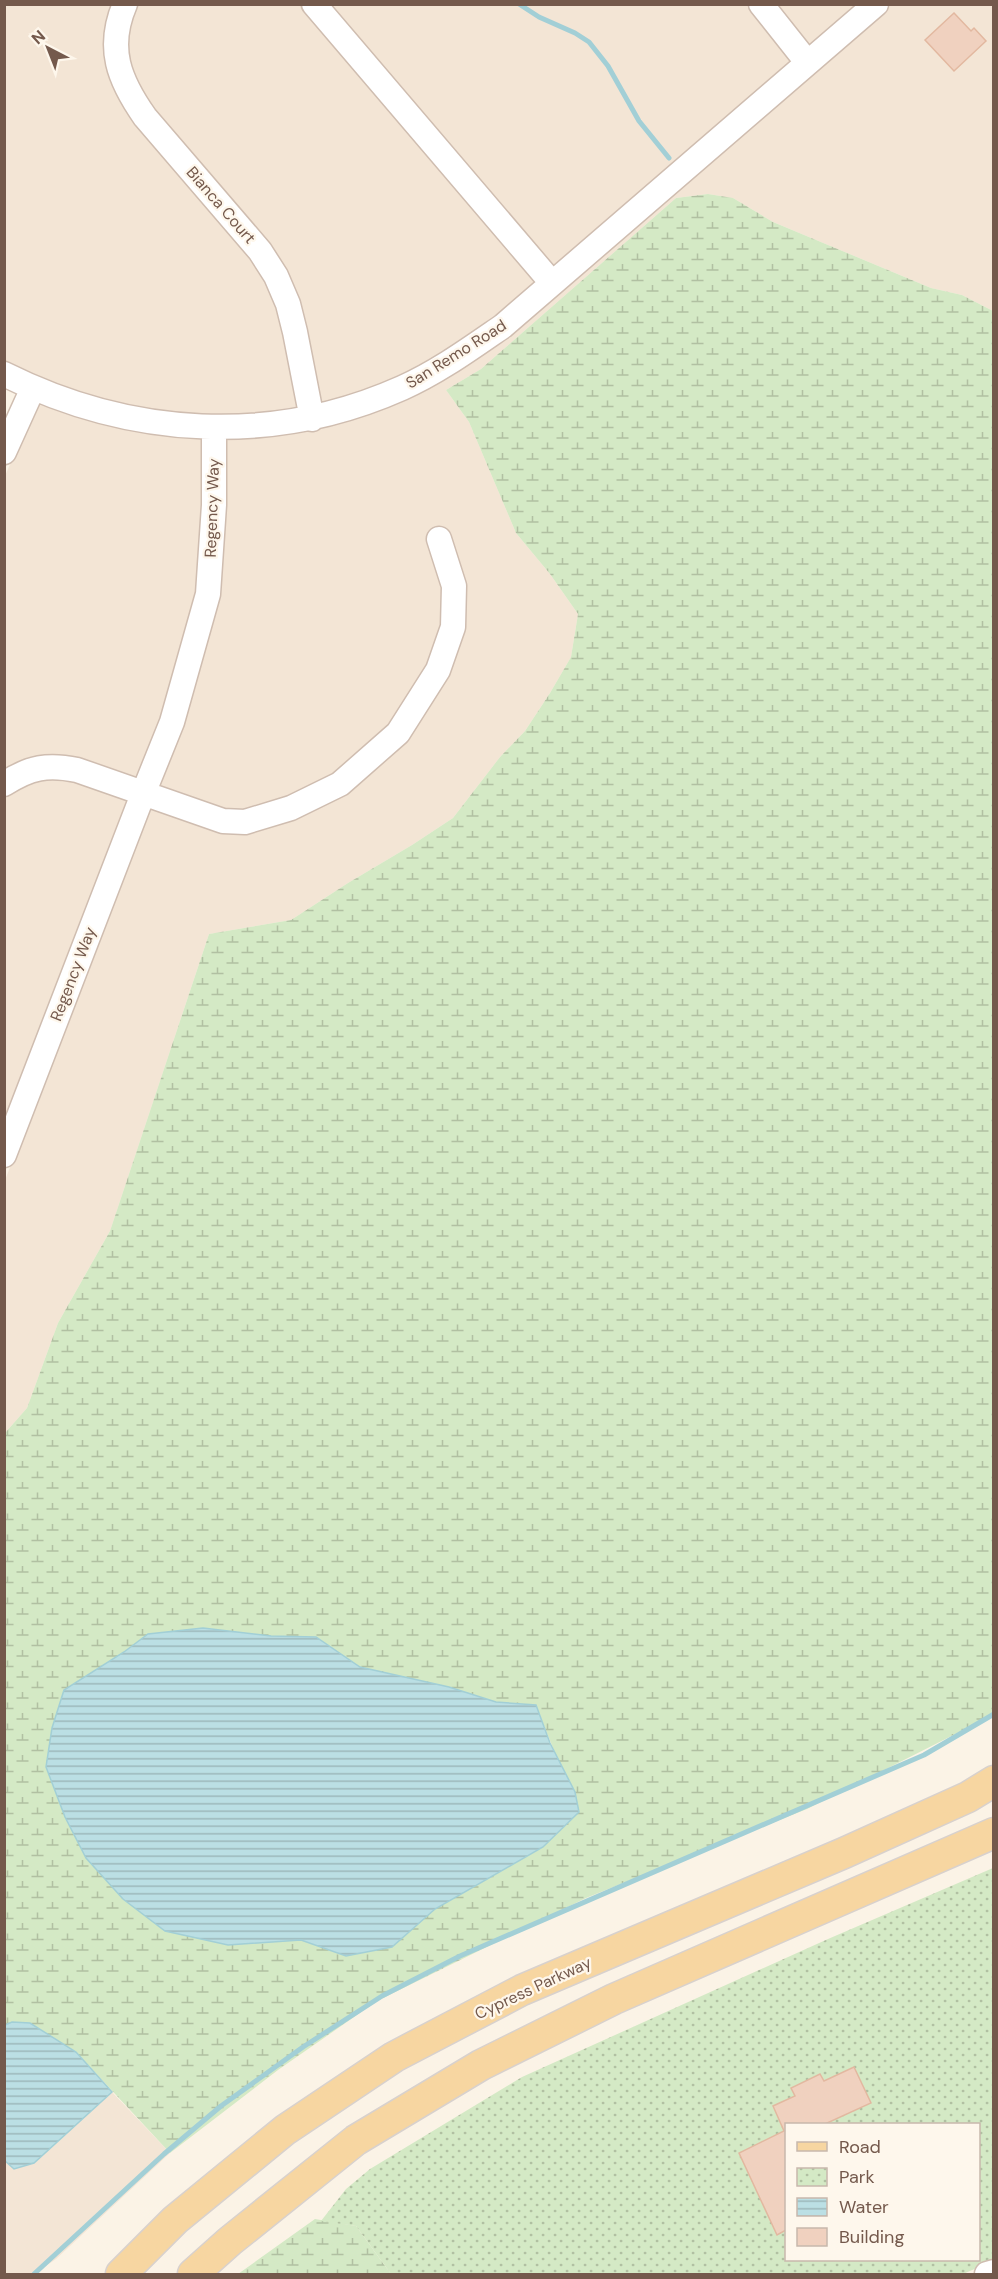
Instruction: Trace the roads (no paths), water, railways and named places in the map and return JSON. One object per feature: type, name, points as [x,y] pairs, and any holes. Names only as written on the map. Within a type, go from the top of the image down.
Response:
[{"type":"main road","name":"Cypress Parkway","points":[[121,2274],[175,2220],[285,2130],[394,2057],[522,1990],[844,1853],[968,1797],[993,1781]]},
{"type":"main road","points":[[193,2274],[230,2241],[356,2140],[481,2065],[614,1999],[993,1833]]},
{"type":"street","name":"Bianca Court","points":[[125,4],[116,37],[121,77],[145,117],[260,251],[276,276],[288,304],[312,419]]},
{"type":"street","points":[[314,4],[552,283]]},
{"type":"street","points":[[761,4],[807,62]]},
{"type":"street","name":"San Remo Road","points":[[4,374],[77,405],[122,417],[214,427],[243,427],[312,419],[359,406],[404,388],[451,361],[503,326],[876,4]]},
{"type":"street","points":[[4,452],[33,388]]},
{"type":"street","name":"Regency Way","points":[[4,1155],[142,794],[172,722],[208,594],[214,505],[214,427]]},
{"type":"street","points":[[4,784],[27,771],[58,766],[77,770],[223,821],[245,822],[291,808],[339,784],[398,733],[438,670],[453,627],[454,586],[439,540]]},
{"type":"street","points":[[987,2274],[993,2272]]},
{"type":"water","points":[[203,1628],[271,1636],[316,1637],[360,1667],[449,1687],[496,1702],[536,1705],[550,1743],[575,1792],[579,1812],[543,1847],[435,1909],[392,1947],[346,1956],[301,1940],[228,1945],[165,1931],[123,1899],[86,1858],[65,1817],[46,1767],[52,1728],[64,1690],[148,1634]]},
{"type":"water","points":[[12,2022],[30,2023],[76,2052],[112,2092],[34,2163],[14,2169],[4,2160],[5,2025]]},
{"type":"waterway","points":[[519,4],[539,17],[589,42],[608,66],[639,121],[669,158]]},
{"type":"waterway","points":[[34,2274],[164,2154],[221,2106],[303,2047],[382,1996],[460,1956],[924,1755],[994,1714]]}]
